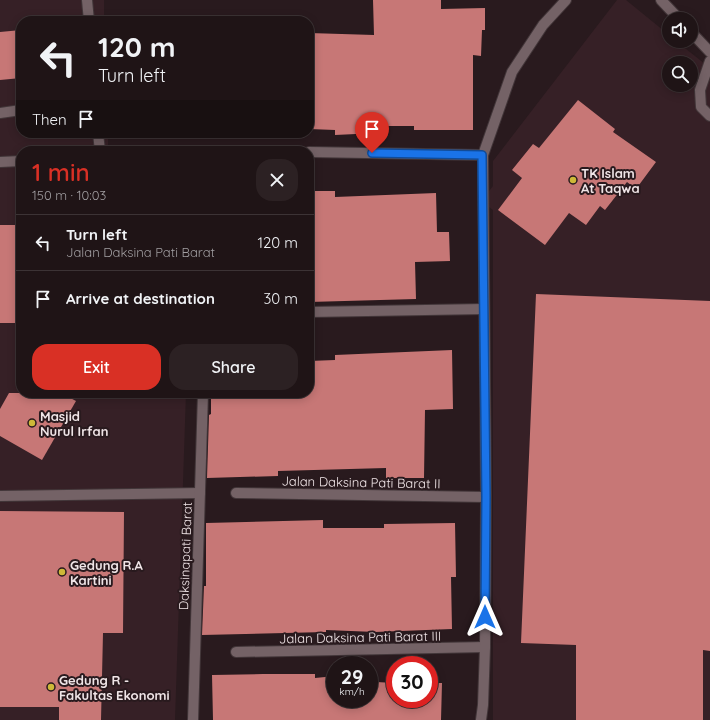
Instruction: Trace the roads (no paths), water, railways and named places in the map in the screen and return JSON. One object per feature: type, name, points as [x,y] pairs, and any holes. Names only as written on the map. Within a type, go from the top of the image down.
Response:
[{"type":"street","points":[[87,0],[89,16]]},
{"type":"street","points":[[481,720],[484,705],[486,497],[482,155],[512,72],[543,25],[566,0]]},
{"type":"street","points":[[661,0],[672,12]]},
{"type":"street","points":[[698,39],[710,52]]},
{"type":"street","points":[[710,61],[700,90],[701,108],[710,116]]},
{"type":"street","points":[[0,113],[16,111]]},
{"type":"street","points":[[314,152],[482,155]]},
{"type":"street","points":[[0,162],[16,161]]},
{"type":"street","points":[[314,312],[484,310]]},
{"type":"street","name":"Daksinapati Barat","points":[[193,720],[203,398]]},
{"type":"street","points":[[0,496],[200,493]]},
{"type":"street","name":"Jalan Daksina Pati Barat II","points":[[236,493],[486,497]]},
{"type":"street","name":"Jalan Daksina Pati Barat III","points":[[236,652],[485,647]]},
{"type":"place","name":"TK Islam At Taqwa","points":[[573,180]]},
{"type":"place","name":"Masjid Nurul Irfan","points":[[32,423]]},
{"type":"place","name":"Gedung R.A Kartini","points":[[62,572]]},
{"type":"place","name":"Gedung R - Fakultas Ekonomi","points":[[51,687]]}]
